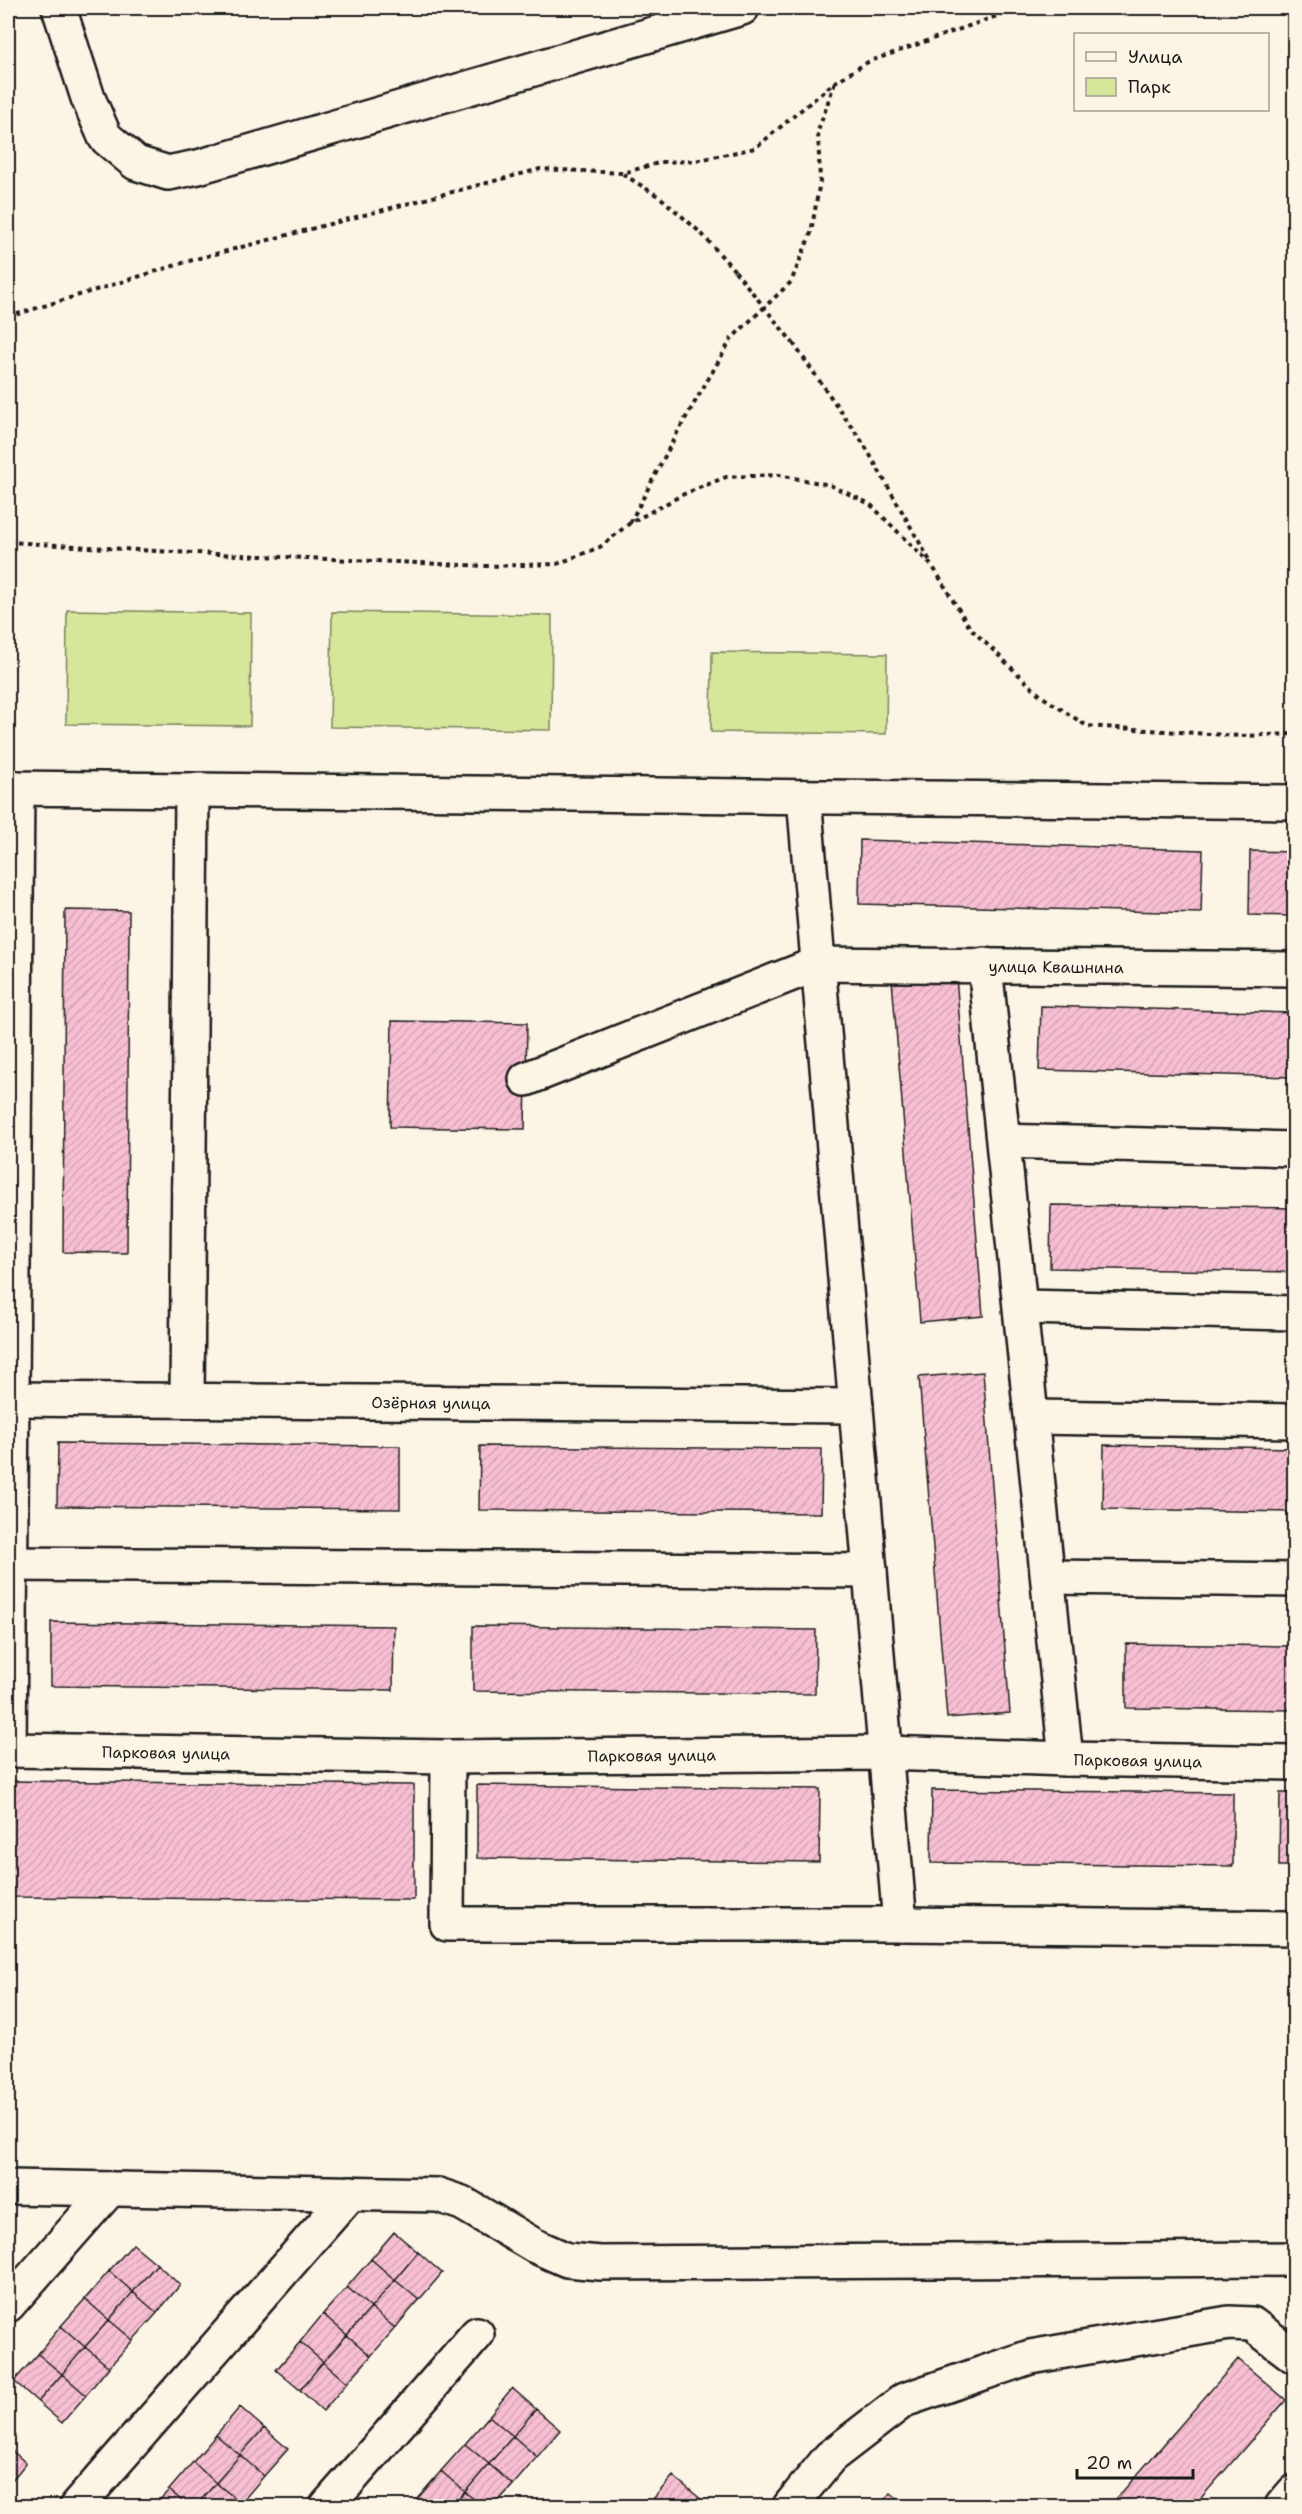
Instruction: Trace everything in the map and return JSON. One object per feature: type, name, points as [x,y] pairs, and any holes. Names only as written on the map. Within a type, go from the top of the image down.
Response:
[{"type":"street","points":[[59,8],[88,98],[105,137],[136,163],[168,173],[742,8]]},
{"type":"street","points":[[8,1750],[12,788],[1294,802]]},
{"type":"street","points":[[187,1400],[192,790]]},
{"type":"street","points":[[804,797],[900,1924]]},
{"type":"street","points":[[526,1079],[817,964]]},
{"type":"street","name":"улица Квашнина","points":[[817,964],[1294,969]]},
{"type":"street","points":[[985,965],[1066,1760]]},
{"type":"street","points":[[1004,1141],[1294,1149]]},
{"type":"street","points":[[1021,1307],[1294,1313]]},
{"type":"street","name":"Озёрная улица","points":[[10,1386],[187,1400],[856,1406]]},
{"type":"street","points":[[1032,1417],[1294,1421]]},
{"type":"street","points":[[9,1564],[870,1571]]},
{"type":"street","points":[[1047,1577],[1294,1580]]},
{"type":"street","name":"Парковая улица","points":[[8,1750],[448,1757],[885,1753],[1066,1760],[1294,1763]]},
{"type":"street","points":[[448,1757],[447,1924],[900,1924],[1294,1928]]},
{"type":"street","points":[[8,2187],[438,2195],[462,2203],[535,2246],[567,2260],[600,2263],[1294,2259]]},
{"type":"street","points":[[8,2305],[110,2189]]},
{"type":"street","points":[[76,2506],[351,2193]]},
{"type":"street","points":[[790,2506],[830,2457],[904,2400],[1030,2357],[1229,2323],[1252,2324],[1294,2356]]},
{"type":"street","points":[[327,2506],[477,2334]]},
{"type":"street","points":[[1282,2506],[1294,2492]]},
{"type":"path","points":[[8,317],[196,259],[540,170],[623,173],[662,162],[695,161],[755,148],[835,82],[868,62],[1018,8]]},
{"type":"path","points":[[630,523],[677,433],[732,338],[791,282],[811,233],[820,182],[818,130],[835,82]]},
{"type":"path","points":[[623,173],[661,198],[701,233],[794,343],[866,446],[933,567],[970,628],[1041,696],[1087,726],[1240,736],[1294,734]]},
{"type":"path","points":[[8,542],[486,566],[557,564],[600,547],[630,523],[684,494],[726,477],[779,476],[830,485],[870,504],[933,567]]},
{"type":"green space","points":[[67,610],[251,613],[250,726],[66,724]]},
{"type":"green space","points":[[332,612],[552,615],[551,730],[330,727]]},
{"type":"green space","points":[[712,652],[887,654],[886,734],[711,732]]},
{"type":"building","points":[[860,840],[1203,850],[1201,913],[859,904]]},
{"type":"building","points":[[1250,851],[1294,852],[1294,916],[1249,915]]},
{"type":"building","points":[[65,910],[129,911],[127,1253],[63,1252]]},
{"type":"building","points":[[956,976],[983,1316],[920,1322],[892,980]]},
{"type":"building","points":[[1041,1006],[1294,1013],[1294,1077],[1039,1070]]},
{"type":"building","points":[[392,1021],[527,1023],[525,1129],[390,1127]]},
{"type":"building","points":[[1051,1205],[1294,1208],[1294,1272],[1050,1268]]},
{"type":"building","points":[[983,1372],[1010,1713],[947,1718],[919,1377]]},
{"type":"building","points":[[58,1443],[400,1446],[400,1509],[57,1506]]},
{"type":"building","points":[[1104,1445],[1294,1448],[1294,1512],[1103,1509]]},
{"type":"building","points":[[480,1446],[822,1449],[821,1513],[479,1510]]},
{"type":"building","points":[[51,1622],[394,1626],[393,1690],[51,1686]]},
{"type":"building","points":[[473,1626],[816,1630],[815,1694],[473,1691]]},
{"type":"building","points":[[1126,1644],[1294,1646],[1294,1710],[1126,1708]]},
{"type":"building","points":[[8,1781],[414,1785],[414,1900],[8,1897]]},
{"type":"building","points":[[477,1785],[820,1789],[819,1862],[477,1858]]},
{"type":"building","points":[[932,1790],[1233,1793],[1233,1866],[931,1863]]},
{"type":"building","points":[[1280,1793],[1294,1793],[1294,1866],[1279,1866]]},
{"type":"building","points":[[394,2232],[418,2252],[395,2280],[371,2259]]},
{"type":"building","points":[[133,2244],[157,2264],[133,2292],[109,2271]]},
{"type":"building","points":[[418,2252],[442,2273],[419,2300],[395,2280]]},
{"type":"building","points":[[371,2259],[395,2280],[371,2308],[347,2287]]},
{"type":"building","points":[[157,2264],[180,2285],[157,2313],[133,2292]]},
{"type":"building","points":[[109,2271],[133,2292],[109,2320],[85,2299]]},
{"type":"building","points":[[395,2280],[419,2300],[395,2328],[371,2308]]},
{"type":"building","points":[[347,2287],[371,2308],[347,2335],[323,2314]]},
{"type":"building","points":[[133,2292],[157,2313],[133,2340],[109,2320]]},
{"type":"building","points":[[85,2299],[109,2320],[85,2347],[61,2326]]},
{"type":"building","points":[[371,2308],[395,2328],[371,2356],[347,2335]]},
{"type":"building","points":[[323,2314],[347,2335],[323,2362],[300,2342]]},
{"type":"building","points":[[109,2320],[133,2340],[109,2367],[85,2347]]},
{"type":"building","points":[[61,2326],[85,2347],[62,2374],[38,2354]]},
{"type":"building","points":[[347,2335],[371,2356],[347,2383],[323,2362]]},
{"type":"building","points":[[300,2342],[323,2362],[300,2390],[276,2370]]},
{"type":"building","points":[[85,2347],[109,2367],[86,2395],[62,2374]]},
{"type":"building","points":[[38,2354],[62,2374],[38,2402],[14,2381]]},
{"type":"building","points":[[1238,2359],[1286,2400],[1194,2506],[1110,2506]]},
{"type":"building","points":[[323,2362],[347,2383],[323,2411],[300,2390]]},
{"type":"building","points":[[62,2374],[86,2395],[62,2423],[38,2402]]},
{"type":"building","points":[[512,2388],[536,2409],[513,2436],[489,2416]]},
{"type":"building","points":[[240,2407],[264,2428],[240,2455],[216,2435]]},
{"type":"building","points":[[536,2409],[560,2430],[537,2457],[513,2436]]},
{"type":"building","points":[[489,2416],[513,2436],[489,2464],[465,2444]]},
{"type":"building","points":[[264,2428],[288,2449],[264,2476],[240,2455]]},
{"type":"building","points":[[216,2435],[240,2455],[216,2483],[193,2462]]},
{"type":"building","points":[[513,2436],[537,2457],[513,2485],[489,2464]]},
{"type":"building","points":[[465,2444],[489,2464],[465,2492],[441,2471]]},
{"type":"building","points":[[8,2447],[26,2463],[8,2485]]},
{"type":"building","points":[[240,2455],[264,2476],[241,2503],[216,2483]]},
{"type":"building","points":[[193,2462],[216,2483],[196,2506],[188,2506],[169,2490]]},
{"type":"building","points":[[489,2464],[513,2485],[494,2506],[482,2506],[465,2492]]},
{"type":"building","points":[[441,2471],[465,2492],[452,2506],[426,2506],[417,2499]]},
{"type":"building","points":[[673,2476],[709,2506],[647,2506]]},
{"type":"building","points":[[216,2483],[241,2503],[238,2506],[196,2506]]},
{"type":"building","points":[[169,2490],[188,2506],[154,2506]]},
{"type":"building","points":[[465,2492],[482,2506],[452,2506]]},
{"type":"building","points":[[891,2493],[907,2506],[879,2506]]},
{"type":"building","points":[[417,2499],[426,2506],[411,2506]]}]
